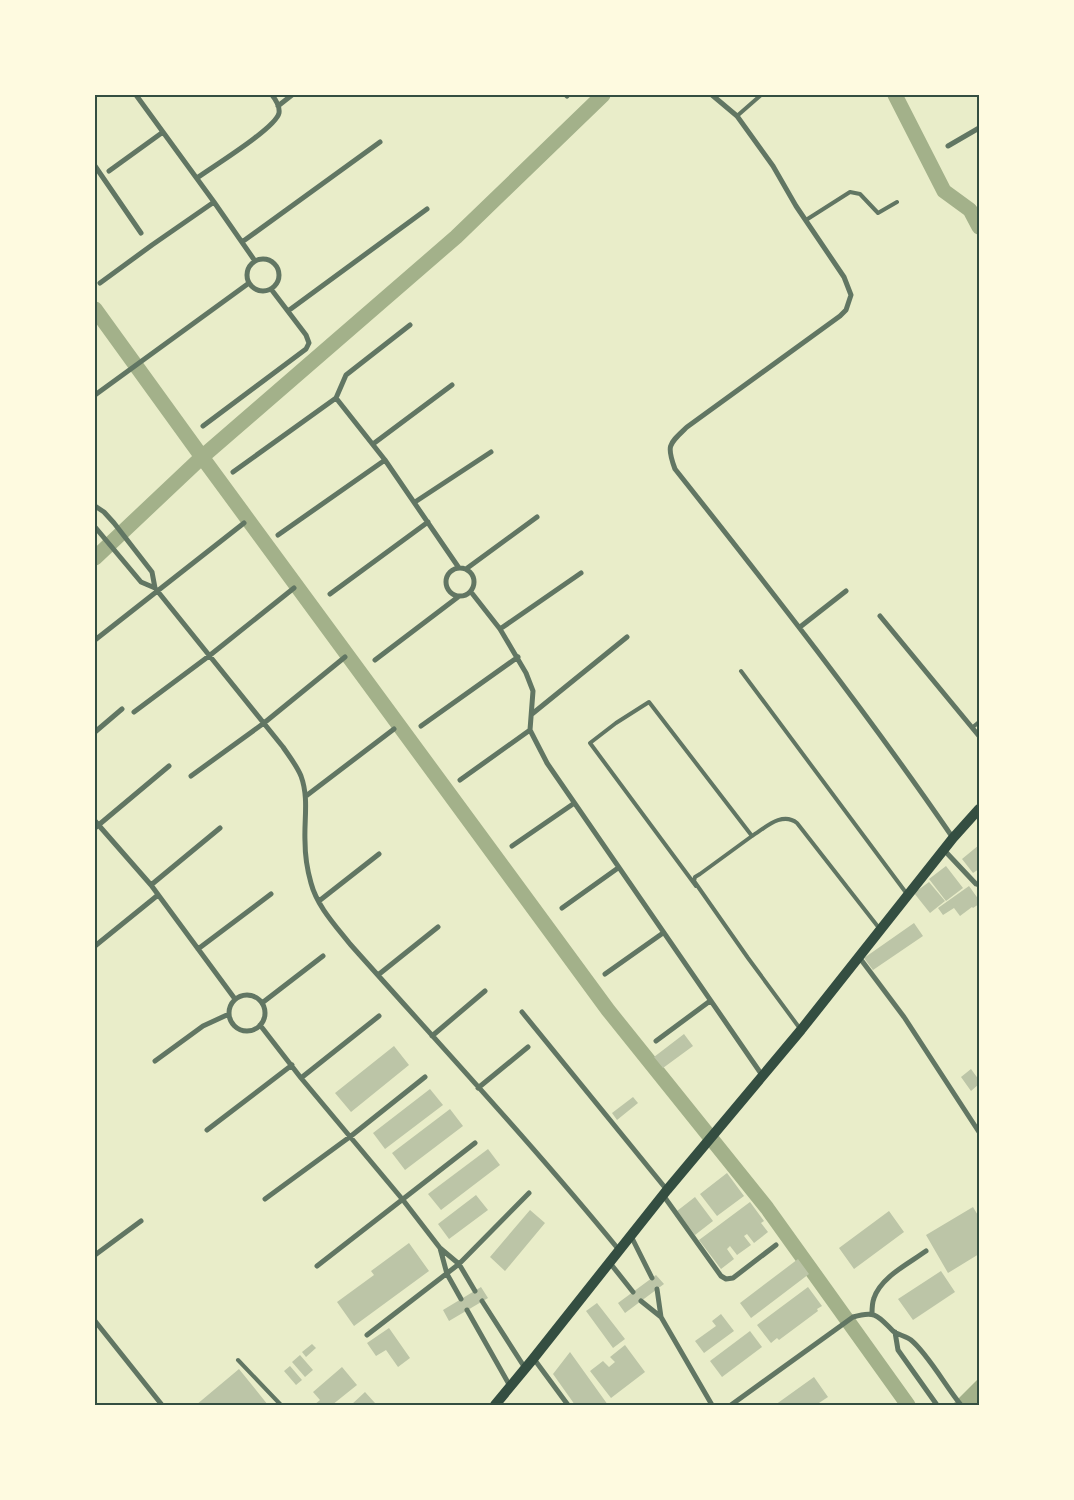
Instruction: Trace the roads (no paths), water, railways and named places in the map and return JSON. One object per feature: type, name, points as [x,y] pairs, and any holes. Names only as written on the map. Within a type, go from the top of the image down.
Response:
[{"type":"main road","points":[[494,1405],[534,1359],[688,1164],[801,1030],[953,838],[979,809]]},
{"type":"street","points":[[136,95],[197,178],[254,261]]},
{"type":"street","points":[[197,178],[268,128],[278,116],[280,110],[272,95]]},
{"type":"street","points":[[278,106],[292,95]]},
{"type":"street","points":[[712,95],[737,116],[774,166],[806,220],[844,277],[851,295],[846,310],[687,427],[672,441],[670,454],[675,469],[800,627],[921,791],[953,838]]},
{"type":"street","points":[[948,146],[979,128]]},
{"type":"street","points":[[109,171],[163,132]]},
{"type":"street","points":[[242,242],[380,142]]},
{"type":"street","points":[[95,166],[141,233]]},
{"type":"street","points":[[100,283],[214,202]]},
{"type":"street","points":[[288,311],[427,208]]},
{"type":"street","points":[[267,259],[277,266],[278,279],[271,289],[259,290],[249,283],[247,271],[254,261],[267,259]]},
{"type":"street","points":[[95,395],[249,283]]},
{"type":"street","points":[[203,426],[306,349],[309,340],[271,289]]},
{"type":"street","points":[[234,472],[336,398],[346,375],[410,325]]},
{"type":"street","points":[[373,444],[452,385]]},
{"type":"street","points":[[336,398],[385,460],[459,568]]},
{"type":"street","points":[[415,502],[491,452]]},
{"type":"street","points":[[278,535],[385,460]]},
{"type":"street","points":[[95,506],[104,512],[114,523],[152,572],[156,590]]},
{"type":"street","points":[[466,569],[537,517]]},
{"type":"street","points":[[330,594],[428,522]]},
{"type":"street","points":[[95,640],[156,590],[244,524]]},
{"type":"street","points":[[95,526],[141,582],[156,590],[283,747],[300,775],[306,796],[306,860],[311,884],[319,901],[350,944],[553,1170],[620,1250]]},
{"type":"street","points":[[375,660],[458,597],[465,596],[471,592],[475,579],[472,573],[466,569],[452,570],[446,582],[447,588],[458,597]]},
{"type":"street","points":[[500,629],[581,574]]},
{"type":"street","points":[[134,712],[210,656],[294,588]]},
{"type":"street","points":[[800,627],[846,591]]},
{"type":"street","points":[[471,592],[500,629],[518,657],[533,690],[530,730],[546,763],[762,1074]]},
{"type":"street","points":[[880,616],[979,736]]},
{"type":"street","points":[[532,714],[627,637]]},
{"type":"street","points":[[191,776],[264,723],[345,657]]},
{"type":"street","points":[[421,726],[518,657]]},
{"type":"street","points":[[95,732],[122,709]]},
{"type":"street","points":[[306,796],[394,729]]},
{"type":"street","points":[[460,780],[530,730]]},
{"type":"street","points":[[169,766],[96,825],[151,885],[235,999]]},
{"type":"street","points":[[512,846],[573,804]]},
{"type":"street","points":[[151,885],[220,828]]},
{"type":"street","points":[[944,850],[979,885]]},
{"type":"street","points":[[319,901],[379,854]]},
{"type":"street","points":[[562,908],[618,868]]},
{"type":"street","points":[[198,950],[271,894]]},
{"type":"street","points":[[95,946],[158,895]]},
{"type":"street","points":[[378,975],[438,927]]},
{"type":"street","points":[[605,974],[663,933]]},
{"type":"street","points":[[262,1003],[323,956]]},
{"type":"street","points":[[859,956],[904,1017],[979,1132]]},
{"type":"street","points":[[432,1036],[485,991]]},
{"type":"street","points":[[242,995],[250,995],[262,1003],[265,1010],[264,1018],[260,1025],[253,1029],[245,1030],[237,1028],[231,1022],[230,1006],[235,999],[242,995]]},
{"type":"street","points":[[656,1041],[710,1001]]},
{"type":"street","points":[[522,1012],[665,1193],[721,1276],[726,1279],[733,1278],[776,1245]]},
{"type":"street","points":[[155,1061],[203,1026],[229,1014]]},
{"type":"street","points":[[301,1078],[379,1016]]},
{"type":"street","points":[[260,1025],[440,1248],[459,1264],[475,1291]]},
{"type":"street","points":[[478,1088],[528,1047]]},
{"type":"street","points":[[207,1130],[292,1065]]},
{"type":"street","points":[[265,1199],[351,1136],[426,1077]]},
{"type":"street","points":[[316,1266],[475,1143]]},
{"type":"street","points":[[367,1335],[459,1264],[529,1194]]},
{"type":"street","points":[[95,1255],[141,1221]]},
{"type":"street","points":[[631,1236],[652,1278]]},
{"type":"street","points":[[440,1248],[447,1274],[461,1299]]},
{"type":"street","points":[[872,1314],[873,1299],[878,1289],[888,1278],[926,1251]]},
{"type":"street","points":[[610,1263],[633,1292]]},
{"type":"street","points":[[657,1289],[661,1316],[712,1405]]},
{"type":"street","points":[[482,1301],[525,1368]]},
{"type":"street","points":[[641,1301],[661,1316]]},
{"type":"street","points":[[467,1310],[510,1386]]},
{"type":"street","points":[[731,1405],[853,1317],[864,1314],[872,1314],[884,1320],[894,1332],[910,1339],[961,1405]]},
{"type":"street","points":[[95,1321],[162,1405]]},
{"type":"street","points":[[894,1332],[898,1350],[937,1405]]},
{"type":"street","points":[[534,1359],[568,1405]]},
{"type":"lane","points":[[737,116],[761,95]]},
{"type":"lane","points":[[806,220],[850,192],[860,194],[878,213],[897,202]]},
{"type":"lane","points":[[741,671],[908,895]]},
{"type":"lane","points":[[752,836],[648,702],[590,743],[801,1030]]},
{"type":"lane","points":[[972,728],[979,722]]},
{"type":"lane","points":[[696,886],[695,877],[752,836],[778,820],[792,818],[881,929]]},
{"type":"lane","points":[[238,1360],[281,1405]]},
{"type":"waterway","points":[[95,558],[202,457],[456,237],[603,95]]},
{"type":"waterway","points":[[895,95],[944,191],[970,210],[979,227]]},
{"type":"waterway","points":[[95,309],[608,1010],[767,1208],[908,1405]]}]
